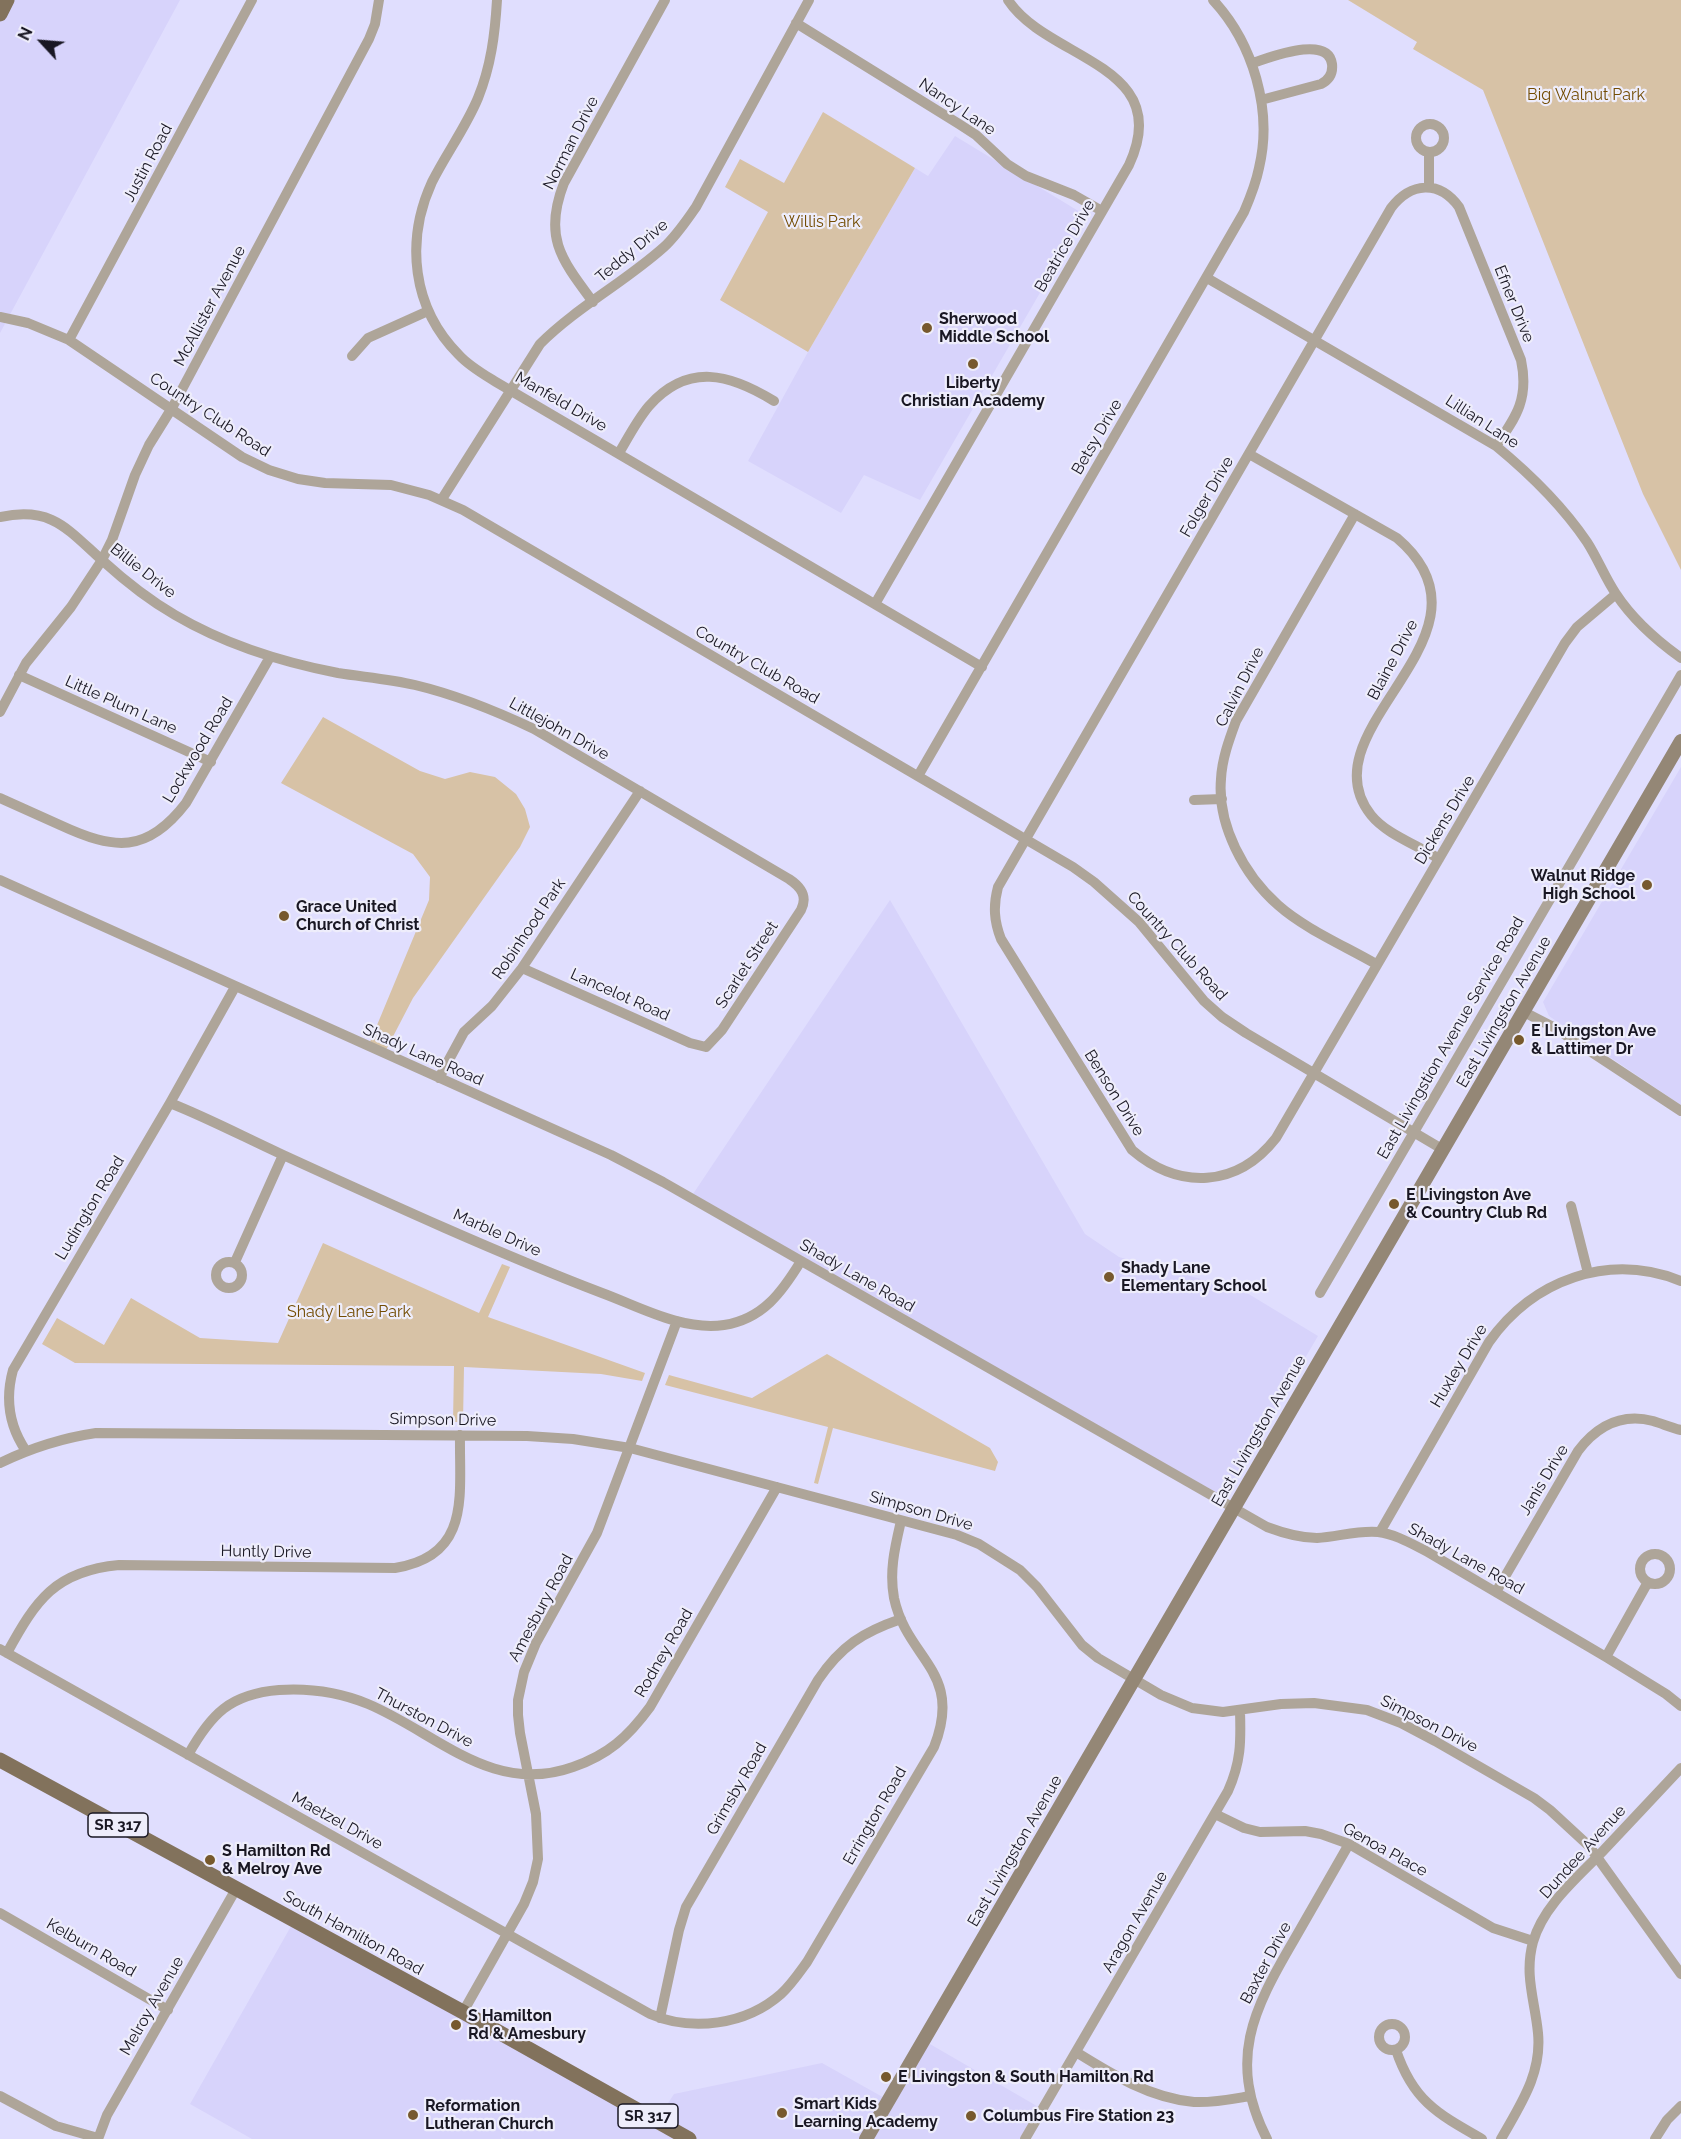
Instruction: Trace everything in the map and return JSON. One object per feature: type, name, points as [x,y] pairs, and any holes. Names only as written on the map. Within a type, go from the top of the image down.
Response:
[{"type":"main road","points":[[0,14],[7,0]]},
{"type":"main road","name":"East Livingston Avenue","points":[[867,2139],[1681,741]]},
{"type":"main road","name":"South Hamilton Road","points":[[0,1760],[689,2139]]},
{"type":"street","name":"Justin Road","points":[[69,340],[252,0]]},
{"type":"street","name":"McAllister Avenue","points":[[0,712],[19,675],[35,651],[71,607],[102,560],[149,445],[172,408],[369,39],[375,24],[379,0]]},
{"type":"street","name":"Manfeld Drive","points":[[497,0],[492,56],[485,79],[477,101],[432,183],[421,210],[415,242],[418,278],[428,311],[436,327],[459,356],[471,366],[982,666]]},
{"type":"street","name":"Norman Drive","points":[[593,302],[561,256],[555,225],[558,198],[564,183],[665,0]]},
{"type":"street","name":"Teddy Drive","points":[[442,500],[540,344],[560,326],[665,246],[681,228],[696,207],[809,0]]},
{"type":"street","name":"Beatrice Drive","points":[[875,604],[1129,165],[1137,146],[1139,125],[1133,100],[1126,88],[1113,75],[1034,26],[1008,0]]},
{"type":"street","name":"Betsy Drive","points":[[918,776],[1244,212],[1254,184],[1262,148],[1261,100],[1252,63],[1224,12],[1213,0]]},
{"type":"street","name":"Nancy Lane","points":[[796,23],[968,129],[1007,164],[1026,176],[1074,195],[1102,211]]},
{"type":"street","points":[[1252,63],[1314,48],[1327,54],[1332,63],[1331,73],[1321,84],[1261,100]]},
{"type":"street","points":[[1429,152],[1429,187]]},
{"type":"street","name":"Folger Drive","points":[[1026,840],[1391,208],[1407,192],[1429,187]]},
{"type":"street","name":"Efner Drive","points":[[1429,187],[1447,194],[1459,207],[1521,360],[1525,383],[1524,394],[1515,417],[1496,446]]},
{"type":"street","name":"Lillian Lane","points":[[1207,278],[1496,446],[1520,465],[1557,502],[1587,543],[1616,594],[1639,623],[1681,658]]},
{"type":"street","points":[[352,356],[368,338],[428,311]]},
{"type":"street","name":"Country Club Road","points":[[0,317],[41,327],[69,340],[242,457],[283,475],[325,483],[391,485],[442,500],[473,516],[1073,867],[1110,895],[1139,922],[1204,1001],[1222,1017],[1246,1034],[1443,1149]]},
{"type":"street","points":[[619,453],[647,408],[677,383],[715,376],[740,382],[774,401]]},
{"type":"street","name":"Blaine Drive","points":[[1249,454],[1397,538],[1418,559],[1429,582],[1432,608],[1430,622],[1420,646],[1364,742],[1358,762],[1357,782],[1359,793],[1367,810],[1380,824],[1439,860]]},
{"type":"street","name":"Billie Drive","points":[[0,517],[22,513],[52,520],[76,535],[137,590],[175,615],[234,644],[270,657]]},
{"type":"street","name":"Calvin Drive","points":[[1355,514],[1236,721],[1226,750],[1221,779],[1225,819],[1239,854],[1262,889],[1296,918],[1376,964]]},
{"type":"street","name":"Dickens Drive","points":[[1313,1072],[1565,644],[1577,627],[1616,594]]},
{"type":"street","name":"Lockwood Road","points":[[0,798],[87,837],[104,842],[129,843],[157,832],[168,824],[186,803],[270,657]]},
{"type":"street","name":"Littlejohn Drive","points":[[270,657],[338,673],[414,685],[492,710],[534,729],[640,791],[795,883],[804,895]]},
{"type":"street","name":"Little Plum Lane","points":[[19,675],[211,762]]},
{"type":"street","name":"East Livingstion Avenue Service Road","points":[[1320,1293],[1681,675]]},
{"type":"street","name":"Robinhood Park","points":[[440,1078],[464,1032],[492,1006],[522,968],[640,791]]},
{"type":"street","points":[[1194,800],[1222,799]]},
{"type":"street","name":"Benson Drive","points":[[1026,840],[998,887],[994,900],[996,926],[1006,947],[1127,1144],[1139,1157],[1161,1170],[1196,1178],[1218,1176],[1245,1167],[1267,1149],[1276,1138],[1313,1072]]},
{"type":"street","name":"Shady Lane Road","points":[[0,880],[611,1155],[663,1182],[1267,1527],[1283,1534],[1317,1538],[1380,1532],[1426,1551],[1606,1657],[1666,1694],[1681,1706]]},
{"type":"street","name":"Scarlet Street","points":[[706,1047],[722,1030],[795,920],[804,905],[804,895]]},
{"type":"street","name":"Lancelot Road","points":[[522,968],[696,1045],[706,1047]]},
{"type":"street","name":"Ludington Road","points":[[26,1451],[18,1440],[12,1424],[8,1392],[13,1370],[170,1103],[235,987]]},
{"type":"street","points":[[1524,1012],[1555,1028],[1681,1112]]},
{"type":"street","name":"Marble Drive","points":[[170,1103],[553,1275],[676,1321],[708,1326],[744,1320],[759,1313],[784,1289],[801,1261]]},
{"type":"street","points":[[235,1262],[283,1155]]},
{"type":"street","points":[[1571,1206],[1588,1273]]},
{"type":"street","name":"Huxley Drive","points":[[1380,1532],[1489,1342],[1500,1327],[1532,1298],[1547,1288],[1566,1280],[1602,1270],[1651,1272],[1681,1281]]},
{"type":"street","name":"Amesbury Road","points":[[463,2013],[524,1904],[533,1882],[538,1859],[536,1814],[518,1715],[518,1700],[524,1672],[536,1643],[597,1533],[676,1321]]},
{"type":"street","name":"Janis Drive","points":[[1496,1592],[1578,1451],[1593,1433],[1613,1422],[1632,1418],[1654,1421],[1681,1430]]},
{"type":"street","name":"Simpson Drive","points":[[0,1463],[66,1437],[96,1433],[460,1435],[573,1439],[630,1448],[957,1535],[979,1544],[1020,1570],[1037,1587],[1082,1645],[1098,1658],[1161,1695],[1192,1708],[1223,1712],[1281,1704],[1314,1703],[1337,1704],[1367,1710],[1401,1723],[1534,1798],[1578,1834],[1681,1974]]},
{"type":"street","name":"Huntly Drive","points":[[4,1651],[49,1591],[83,1571],[99,1567],[119,1565],[395,1568],[413,1565],[440,1548],[454,1529],[460,1506],[460,1435]]},
{"type":"street","name":"Rodney Road","points":[[528,1775],[554,1772],[587,1762],[605,1753],[634,1729],[650,1707],[777,1487]]},
{"type":"street","name":"Errington Road","points":[[660,2018],[704,2024],[725,2021],[747,2015],[782,1994],[807,1962],[934,1747],[944,1713],[938,1679],[901,1618],[892,1579],[892,1560],[902,1521]]},
{"type":"street","points":[[1606,1657],[1648,1582]]},
{"type":"street","name":"Grimsby Road","points":[[660,2018],[686,1907],[818,1680],[839,1652],[857,1638],[901,1618]]},
{"type":"street","name":"Maetzel Drive","points":[[4,1651],[660,2018]]},
{"type":"street","name":"Thurston Drive","points":[[188,1755],[205,1726],[218,1712],[234,1702],[268,1691],[306,1689],[326,1692],[367,1704],[479,1764],[514,1774],[528,1775]]},
{"type":"street","name":"Aragon Avenue","points":[[1025,2139],[1228,1791],[1241,1747],[1240,1711]]},
{"type":"street","name":"Dundee Avenue","points":[[1501,2139],[1529,2089],[1535,2071],[1538,2033],[1529,1974],[1533,1941],[1538,1928],[1554,1904],[1681,1768]]},
{"type":"street","name":"Genoa Place","points":[[1215,1814],[1244,1828],[1260,1832],[1321,1833],[1349,1844],[1493,1928],[1533,1941]]},
{"type":"street","name":"Baxter Drive","points":[[1267,2139],[1250,2096],[1247,2075],[1249,2039],[1260,2001],[1349,1844]]},
{"type":"street","name":"Melroy Avenue","points":[[98,2139],[107,2115],[236,1889]]},
{"type":"street","name":"Kelburn Road","points":[[0,1913],[168,2010]]},
{"type":"street","points":[[1396,2050],[1401,2065],[1423,2100],[1482,2139]]},
{"type":"street","points":[[1076,2052],[1128,2083],[1173,2099],[1197,2102],[1250,2096]]},
{"type":"street","points":[[0,2096],[56,2126],[98,2139]]},
{"type":"street","points":[[1655,2139],[1667,2120],[1681,2106]]},
{"type":"shaded area","points":[[0,0],[180,0],[0,333]]},
{"type":"shaded area","points":[[955,136],[1085,215],[920,500],[864,475],[841,513],[748,461],[808,352],[915,168],[928,176]]},
{"type":"shaded area","name":"Walnut Ridge High School","points":[[1681,767],[1681,1105],[1549,1016],[1543,1002]]},
{"type":"shaded area","points":[[890,900],[1085,1234],[1119,1257],[1242,1290],[1318,1336],[1226,1493],[1218,1495],[693,1194]]},
{"type":"shaded area","points":[[294,1921],[657,2120],[674,2094],[822,2063],[888,2100],[923,2040],[1042,2109],[1025,2139],[505,2139],[501,2137],[501,2139],[252,2139],[190,2104]]},
{"type":"green space","name":"Big Walnut Park","points":[[1348,0],[1681,0],[1681,570],[1643,494],[1483,90],[1413,49],[1417,42]]},
{"type":"green space","name":"Willis Park","points":[[823,112],[915,168],[808,352],[720,300],[768,212],[725,187],[740,159],[784,183]]},
{"type":"green space","points":[[323,717],[420,771],[445,779],[470,772],[495,777],[516,794],[525,809],[530,827],[520,847],[413,998],[386,1050],[370,1042],[429,900],[430,877],[413,854],[281,783]]},
{"type":"green space","name":"Shady Lane Park","points":[[323,1243],[479,1313],[502,1264],[510,1267],[488,1317],[645,1373],[642,1381],[601,1374],[464,1367],[463,1422],[453,1422],[454,1366],[75,1363],[42,1344],[57,1318],[104,1345],[131,1298],[200,1338],[278,1343]]},
{"type":"green space","points":[[827,1354],[990,1448],[998,1462],[995,1471],[833,1428],[818,1484],[814,1483],[828,1427],[665,1385],[669,1375],[752,1398]]},
{"type":"place","name":"Sherwood Middle School","points":[[927,328]]},
{"type":"place","name":"Liberty Christian Academy","points":[[973,364]]},
{"type":"place","name":"Walnut Ridge High School","points":[[1647,885]]},
{"type":"place","name":"Grace United Church of Christ","points":[[284,916]]},
{"type":"place","name":"E Livingston Ave & Lattimer Dr","points":[[1519,1040]]},
{"type":"place","name":"E Livingston Ave & Country Club Rd","points":[[1394,1204]]},
{"type":"place","name":"Shady Lane Elementary School","points":[[1109,1277]]},
{"type":"place","name":"S Hamilton Rd & Melroy Ave","points":[[210,1860]]},
{"type":"place","name":"S Hamilton Rd & Amesbury","points":[[456,2025]]},
{"type":"place","name":"E Livingston & South Hamilton Rd","points":[[886,2077]]},
{"type":"place","name":"Smart Kids Learning Academy","points":[[782,2113]]},
{"type":"place","name":"Reformation Lutheran Church","points":[[413,2115]]},
{"type":"place","name":"Columbus Fire Station 23","points":[[971,2116]]}]
